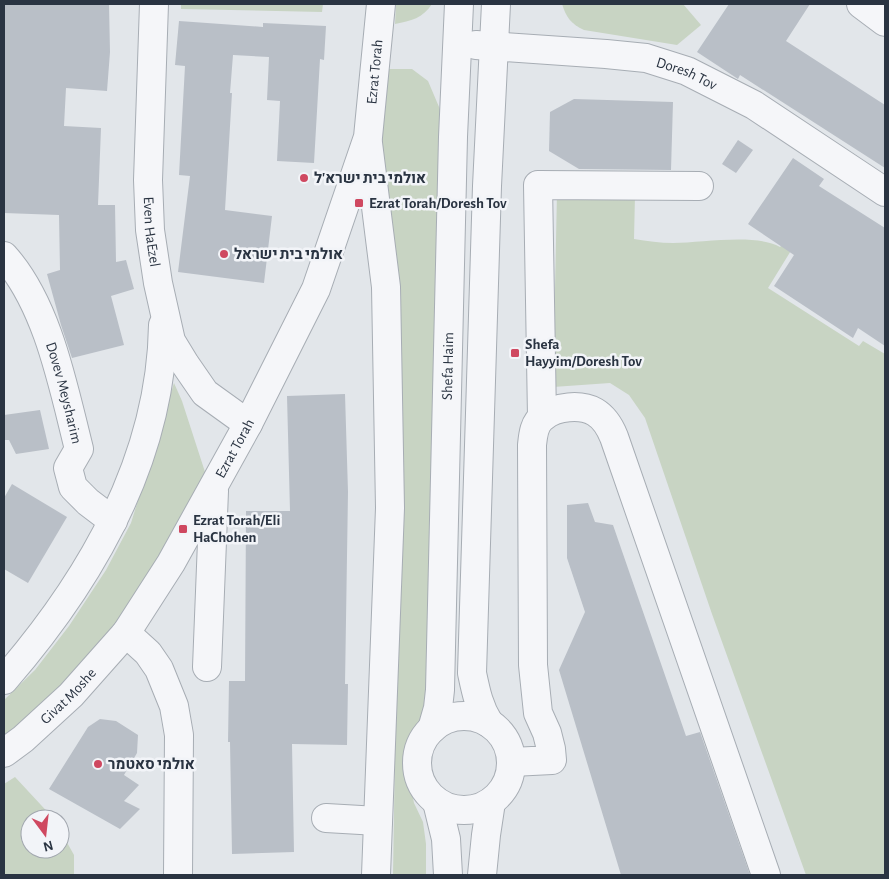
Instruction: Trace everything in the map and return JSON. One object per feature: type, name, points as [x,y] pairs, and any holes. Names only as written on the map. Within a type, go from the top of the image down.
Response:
[{"type":"street","name":"Even HaEzel","points":[[154,4],[148,180],[150,230],[163,306],[171,341],[205,392],[248,424]]},
{"type":"street","name":"Ezrat Torah","points":[[126,633],[171,563],[248,424],[316,289],[368,137],[381,4]]},
{"type":"street","name":"Shefa Haim","points":[[432,729],[438,708],[440,690],[453,137],[459,4]]},
{"type":"street","points":[[489,723],[476,694],[472,673],[487,186],[496,4]]},
{"type":"street","points":[[861,4],[885,22]]},
{"type":"street","name":"Doresh Tov","points":[[457,44],[646,58],[687,71],[754,105],[885,192]]},
{"type":"street","points":[[368,137],[386,287],[390,508],[376,875]]},
{"type":"street","points":[[512,762],[552,760],[552,749],[538,714],[533,665],[532,445],[534,431],[542,417],[538,185],[699,186]]},
{"type":"street","name":"Dovev Meysharim","points":[[4,256],[18,271],[36,308],[57,361],[79,449],[68,468],[73,487],[88,502],[113,521]]},
{"type":"street","points":[[4,680],[65,602],[102,542],[127,493],[146,435],[162,353],[163,306]]},
{"type":"street","points":[[542,417],[562,409],[587,409],[601,416],[611,429],[766,875]]},
{"type":"street","points":[[207,667],[214,484]]},
{"type":"street","points":[[126,633],[148,653],[160,669],[174,706],[179,735],[178,875]]},
{"type":"street","name":"Givat Moshe","points":[[4,753],[23,739],[71,695],[126,633]]},
{"type":"street","points":[[459,716],[475,717],[489,723],[501,733],[509,746],[512,762],[510,778],[502,792],[484,807],[468,810],[452,809],[438,802],[427,793],[420,780],[417,767],[418,753],[423,740],[432,729],[444,720],[459,716]]},
{"type":"street","points":[[438,802],[446,839],[448,875]]},
{"type":"street","points":[[482,875],[491,802]]},
{"type":"street","points":[[326,818],[378,821]]},
{"type":"green space","points":[[181,4],[323,4],[322,12],[181,9]]},
{"type":"green space","points":[[396,4],[432,4],[425,13],[416,18],[395,24]]},
{"type":"green space","points":[[562,4],[683,4],[701,25],[677,45],[584,30],[570,20]]},
{"type":"green space","points":[[387,69],[412,69],[428,81],[442,114],[430,684],[422,717],[410,733],[405,756],[414,803],[423,822],[426,844],[426,875],[393,875],[399,501],[375,184]]},
{"type":"green space","points":[[557,192],[635,195],[634,239],[673,243],[757,240],[780,247],[784,243],[792,249],[768,288],[859,346],[863,341],[885,354],[885,875],[806,875],[712,614],[645,418],[629,395],[610,383],[553,387]]},
{"type":"green space","points":[[174,383],[182,401],[205,472],[164,553],[96,656],[4,740],[4,700],[35,670],[69,626],[106,570],[131,523]]},
{"type":"green space","points":[[15,777],[45,809],[20,809],[20,859],[70,859],[70,848],[74,855],[74,875],[4,875],[4,784]]},
{"type":"building","points":[[4,4],[109,4],[110,52],[107,91],[66,88],[64,126],[101,128],[98,205],[115,205],[116,262],[126,260],[134,289],[111,296],[124,345],[72,358],[47,274],[60,270],[59,215],[4,213]]},
{"type":"building","points":[[729,4],[810,4],[786,41],[885,105],[885,168],[740,75],[738,79],[697,52]]},
{"type":"building","points":[[179,21],[263,27],[263,23],[326,26],[324,60],[320,59],[314,163],[277,161],[280,101],[267,100],[269,57],[233,55],[225,210],[272,216],[264,283],[178,272],[190,176],[179,175],[185,66],[175,65]]},
{"type":"building","points":[[574,99],[673,102],[671,170],[579,169],[549,151],[550,112]]},
{"type":"building","points":[[738,140],[753,150],[736,173],[722,164]]},
{"type":"building","points":[[793,158],[824,179],[819,186],[885,228],[885,346],[858,328],[853,338],[774,286],[794,255],[748,224]]},
{"type":"building","points":[[345,394],[348,492],[345,684],[348,684],[347,745],[292,744],[294,852],[232,854],[230,742],[228,742],[229,681],[245,681],[246,511],[290,511],[287,396]]},
{"type":"building","points":[[40,410],[49,449],[16,454],[9,440],[4,440],[4,415]]},
{"type":"building","points":[[12,484],[67,517],[28,583],[4,569],[4,498]]},
{"type":"building","points":[[588,503],[595,522],[613,525],[686,736],[700,732],[750,875],[621,875],[559,670],[585,612],[567,558],[567,505]]},
{"type":"building","name":"אולמי סאטמר","points":[[100,719],[116,721],[138,735],[137,753],[124,775],[139,785],[124,801],[140,809],[120,829],[49,789],[88,727]]},
{"type":"place","name":"אולמי בית ישרא'ל","points":[[304,178]]},
{"type":"place","name":"Ezrat Torah/Doresh Tov","points":[[359,203]]},
{"type":"place","name":"אולמי בית ישראל","points":[[224,254]]},
{"type":"place","name":"Shefa Hayyim/Doresh Tov","points":[[515,353]]},
{"type":"place","name":"Ezrat Torah/Eli HaChohen","points":[[183,529]]},
{"type":"place","name":"אולמי סאטמר","points":[[98,764]]}]
